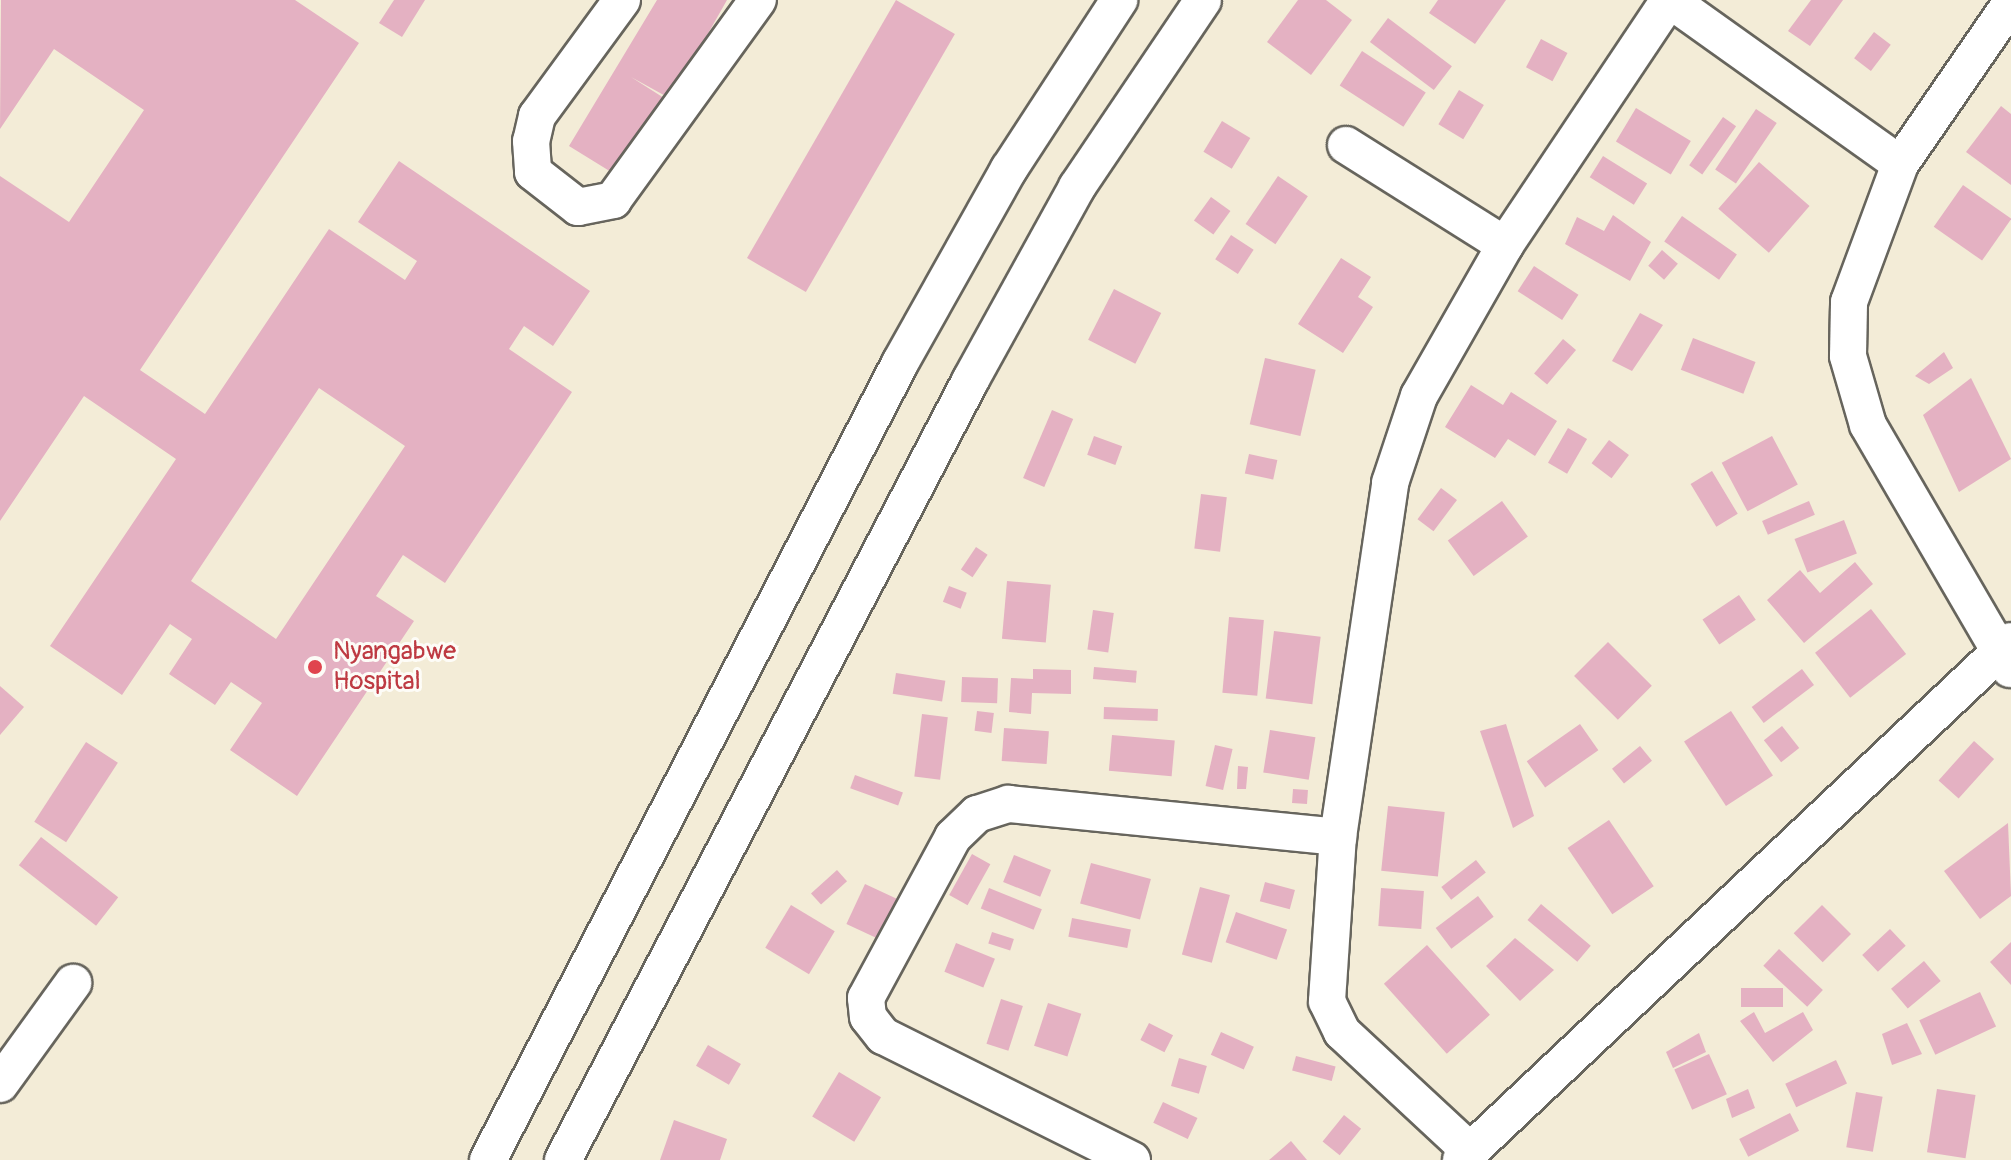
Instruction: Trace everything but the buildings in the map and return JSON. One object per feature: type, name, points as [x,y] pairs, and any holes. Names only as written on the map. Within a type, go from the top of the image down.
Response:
[{"type":"street","points":[[622,0],[537,116],[531,141],[533,172],[578,207],[613,200],[758,0]]},
{"type":"street","points":[[488,1160],[908,349],[1009,169],[1119,0]]},
{"type":"street","points":[[563,1160],[970,381],[1077,187],[1203,0]]},
{"type":"street","points":[[1900,164],[1670,0],[1505,245],[1401,437],[1338,837],[1327,1001],[1342,1032],[1465,1156],[2007,654],[1868,425],[1848,356],[1849,302],[1900,164],[2011,3]]},
{"type":"street","points":[[1346,145],[1505,245]]},
{"type":"street","points":[[1132,1160],[883,1036],[868,1017],[866,998],[953,837],[977,814],[1008,804],[1338,837]]},
{"type":"street","points":[[0,1084],[73,983]]},
{"type":"place","name":"Nyangabwe Hospital","points":[[315,667]]}]
